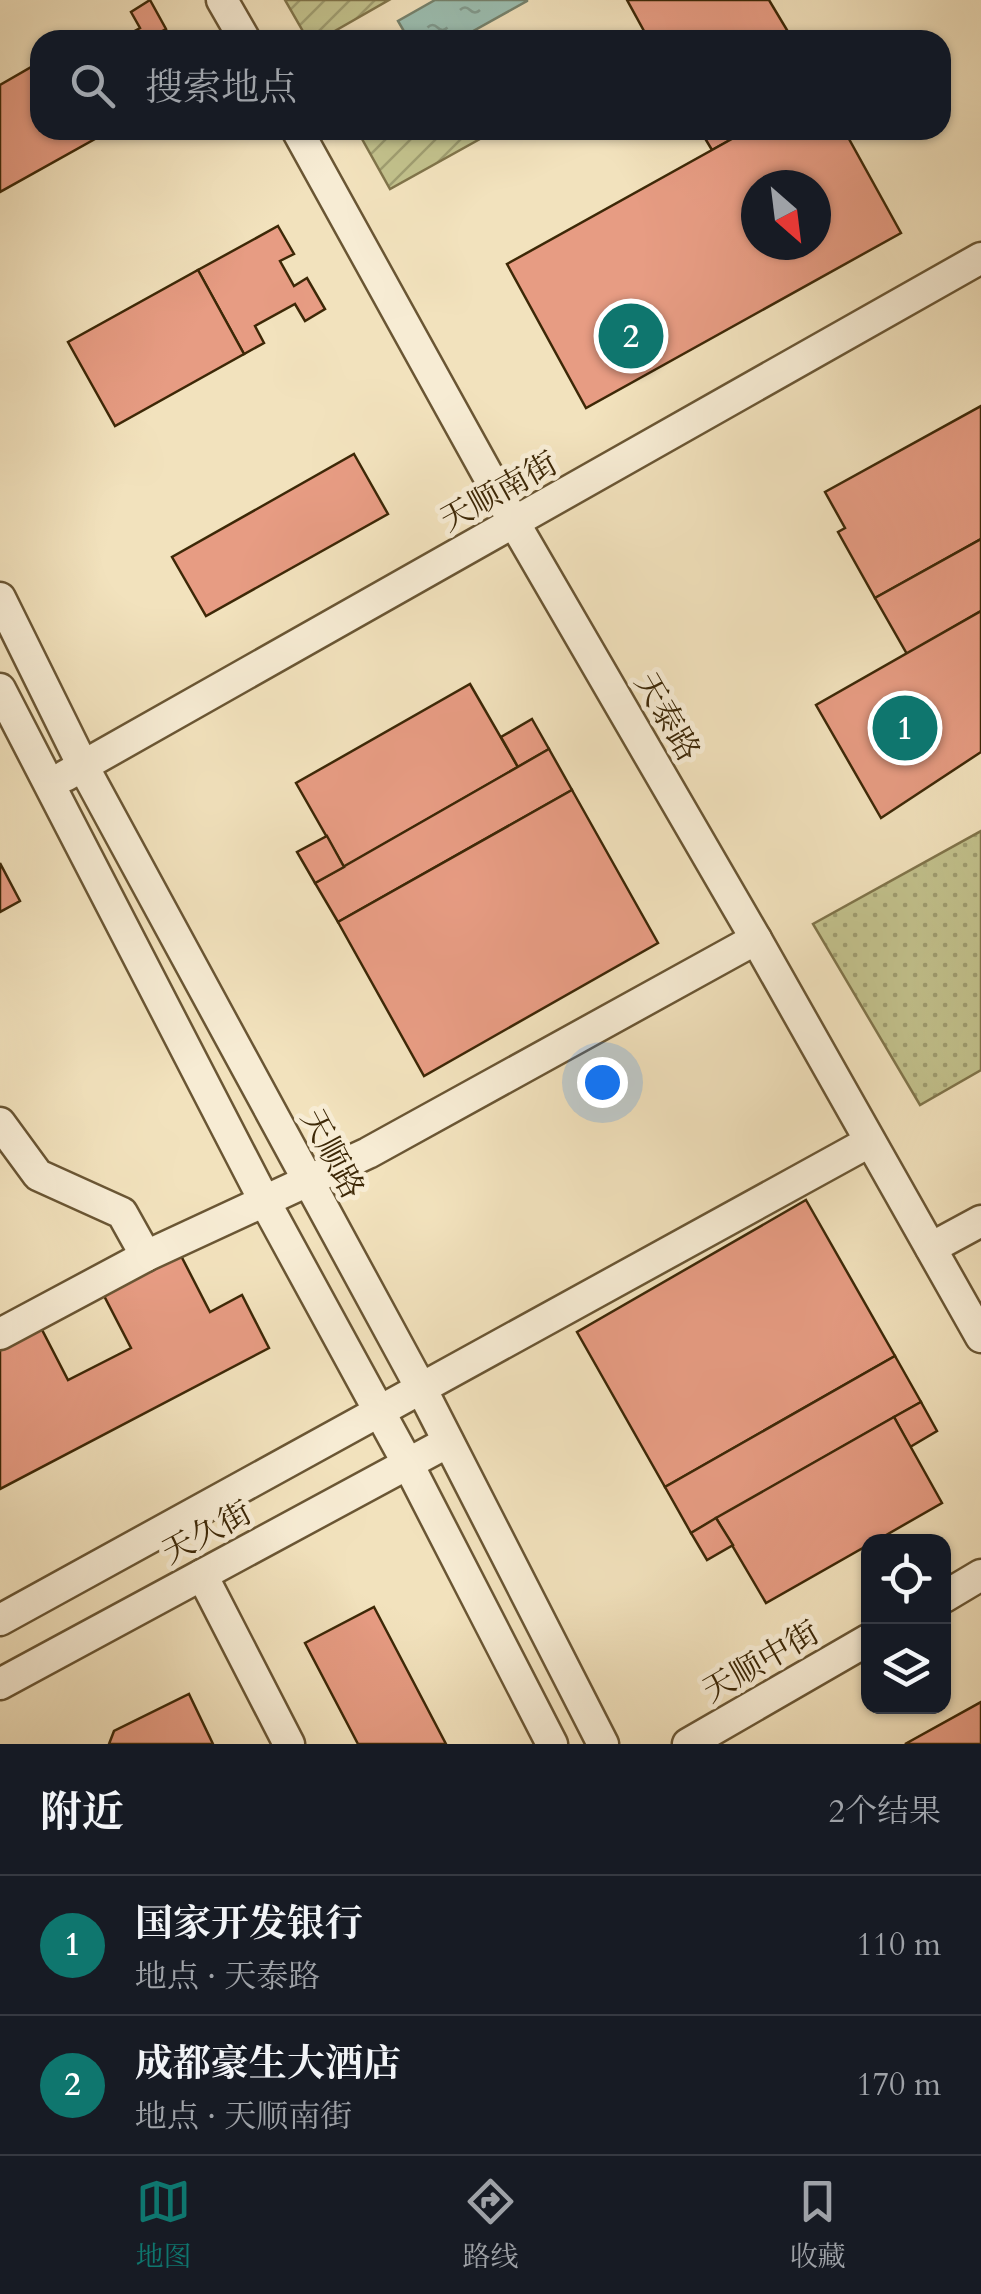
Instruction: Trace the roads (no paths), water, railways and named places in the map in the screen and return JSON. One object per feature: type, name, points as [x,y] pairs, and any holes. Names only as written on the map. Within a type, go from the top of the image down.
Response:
[{"type":"street","points":[[222,0],[240,30]]},
{"type":"street","name":"天泰路","points":[[303,140],[514,524],[981,1336]]},
{"type":"street","name":"天顺南街","points":[[49,784],[981,258]]},
{"type":"street","name":"天顺路","points":[[0,598],[10,640],[83,766],[422,1390],[603,1744]]},
{"type":"street","points":[[0,688],[264,1202],[408,1464],[552,1744]]},
{"type":"street","points":[[0,1334],[146,1256],[368,1154],[756,939]]},
{"type":"street","points":[[0,1123],[38,1175],[122,1213],[146,1256]]},
{"type":"street","name":"天久街","points":[[0,1620],[869,1142]]},
{"type":"street","points":[[931,1248],[981,1221]]},
{"type":"street","name":"天久街","points":[[0,1684],[448,1442]]},
{"type":"street","points":[[202,1575],[289,1744]]},
{"type":"street","points":[[951,1593],[981,1575]]},
{"type":"street","name":"天顺中街","points":[[688,1744],[861,1644]]},
{"type":"water","points":[[435,0],[527,0],[475,30],[403,30],[398,21]]},
{"type":"place","name":"成都豪生大酒店","points":[[631,336]]},
{"type":"place","name":"国家开发银行","points":[[905,728]]}]
